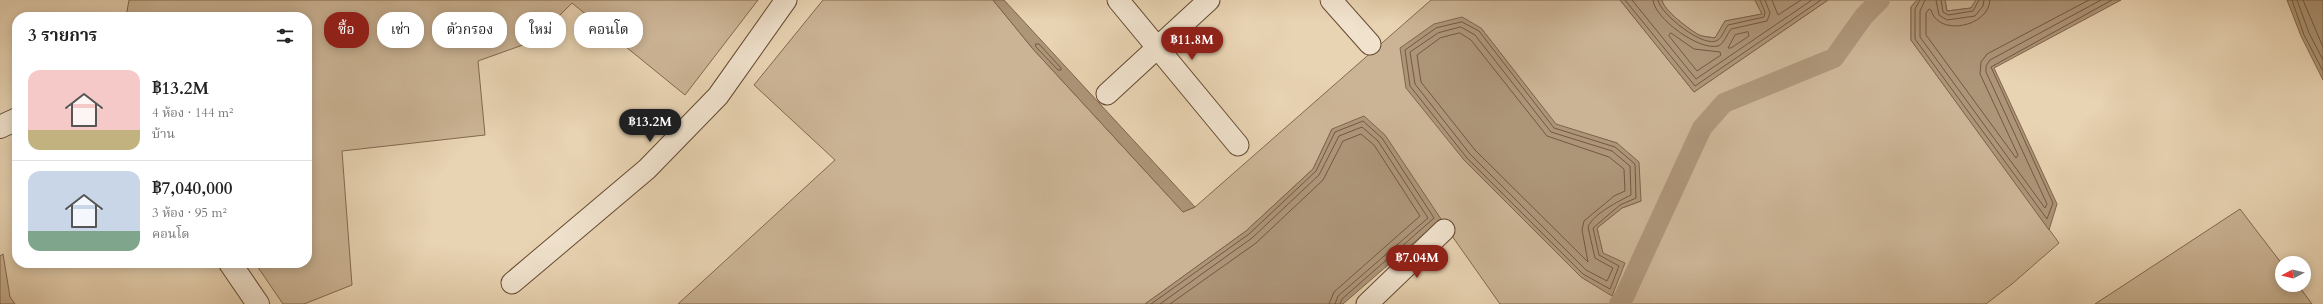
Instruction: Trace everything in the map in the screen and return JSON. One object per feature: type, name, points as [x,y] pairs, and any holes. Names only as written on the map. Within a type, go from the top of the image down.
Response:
[{"type":"street","points":[[512,283],[648,169],[713,102],[786,0]]},
{"type":"street","points":[[1118,0],[1158,46],[1238,145]]},
{"type":"street","points":[[1107,94],[1209,0]]},
{"type":"street","points":[[1331,0],[1370,44]]},
{"type":"street","points":[[0,127],[12,122]]},
{"type":"street","points":[[1367,304],[1444,230]]},
{"type":"street","points":[[233,268],[258,304]]},
{"type":"shaded area","points":[[129,0],[758,0],[685,95],[627,48],[643,48],[643,12],[583,12],[572,3],[563,12],[515,12],[515,48],[478,61],[485,135],[342,151],[352,285],[304,304],[283,304],[258,268],[312,268],[312,12],[127,12]]},
{"type":"shaded area","points":[[823,0],[993,0],[1033,49],[1183,212],[1195,207],[1431,0],[1620,0],[1694,92],[1828,0],[1917,0],[1911,7],[1911,40],[2059,243],[2012,284],[1986,304],[1500,304],[1433,209],[1332,129],[1313,169],[1246,231],[1145,304],[678,304],[835,160],[754,85]],"holes":[[[1481,28],[1556,125],[1617,143],[1641,201],[1622,208],[1597,228],[1612,295],[1581,277]]]},
{"type":"shaded area","points":[[1662,0],[1755,0],[1762,14],[1725,21],[1715,38],[1705,37],[1690,29],[1672,14]]},
{"type":"shaded area","points":[[1945,0],[1976,0],[1971,8],[1947,11]]},
{"type":"shaded area","points":[[2240,209],[2276,256],[2275,292],[2303,292],[2312,304],[2095,304]]},
{"type":"shaded area","points":[[3,254],[10,297],[15,304],[0,304],[0,256]]},
{"type":"water","points":[[993,0],[1004,0],[1195,207],[1183,212],[1033,49]]},
{"type":"water","points":[[1620,0],[1662,0],[1667,9],[1690,29],[1699,35],[1715,38],[1725,21],[1762,14],[1755,0],[1828,0],[1694,92]]},
{"type":"water","points":[[1917,0],[1945,0],[1947,11],[1971,8],[1976,0],[2121,0],[1994,68],[2057,204],[2049,230],[1911,40],[1911,7]]},
{"type":"water","points":[[2287,0],[2323,0],[2323,80],[2301,36]]},
{"type":"water","points":[[1462,17],[1481,28],[1556,124],[1617,143],[1639,162],[1641,201],[1622,208],[1597,228],[1603,253],[1625,263],[1612,296],[1581,277],[1464,160],[1406,88],[1400,48],[1434,24]]},
{"type":"water","points":[[1364,116],[1385,135],[1441,219],[1343,304],[1145,304],[1246,231],[1313,169],[1332,129]]},
{"type":"waterway","points":[[1619,304],[1624,297],[1702,128],[1724,103],[1834,58],[1864,16],[1880,0]]}]
